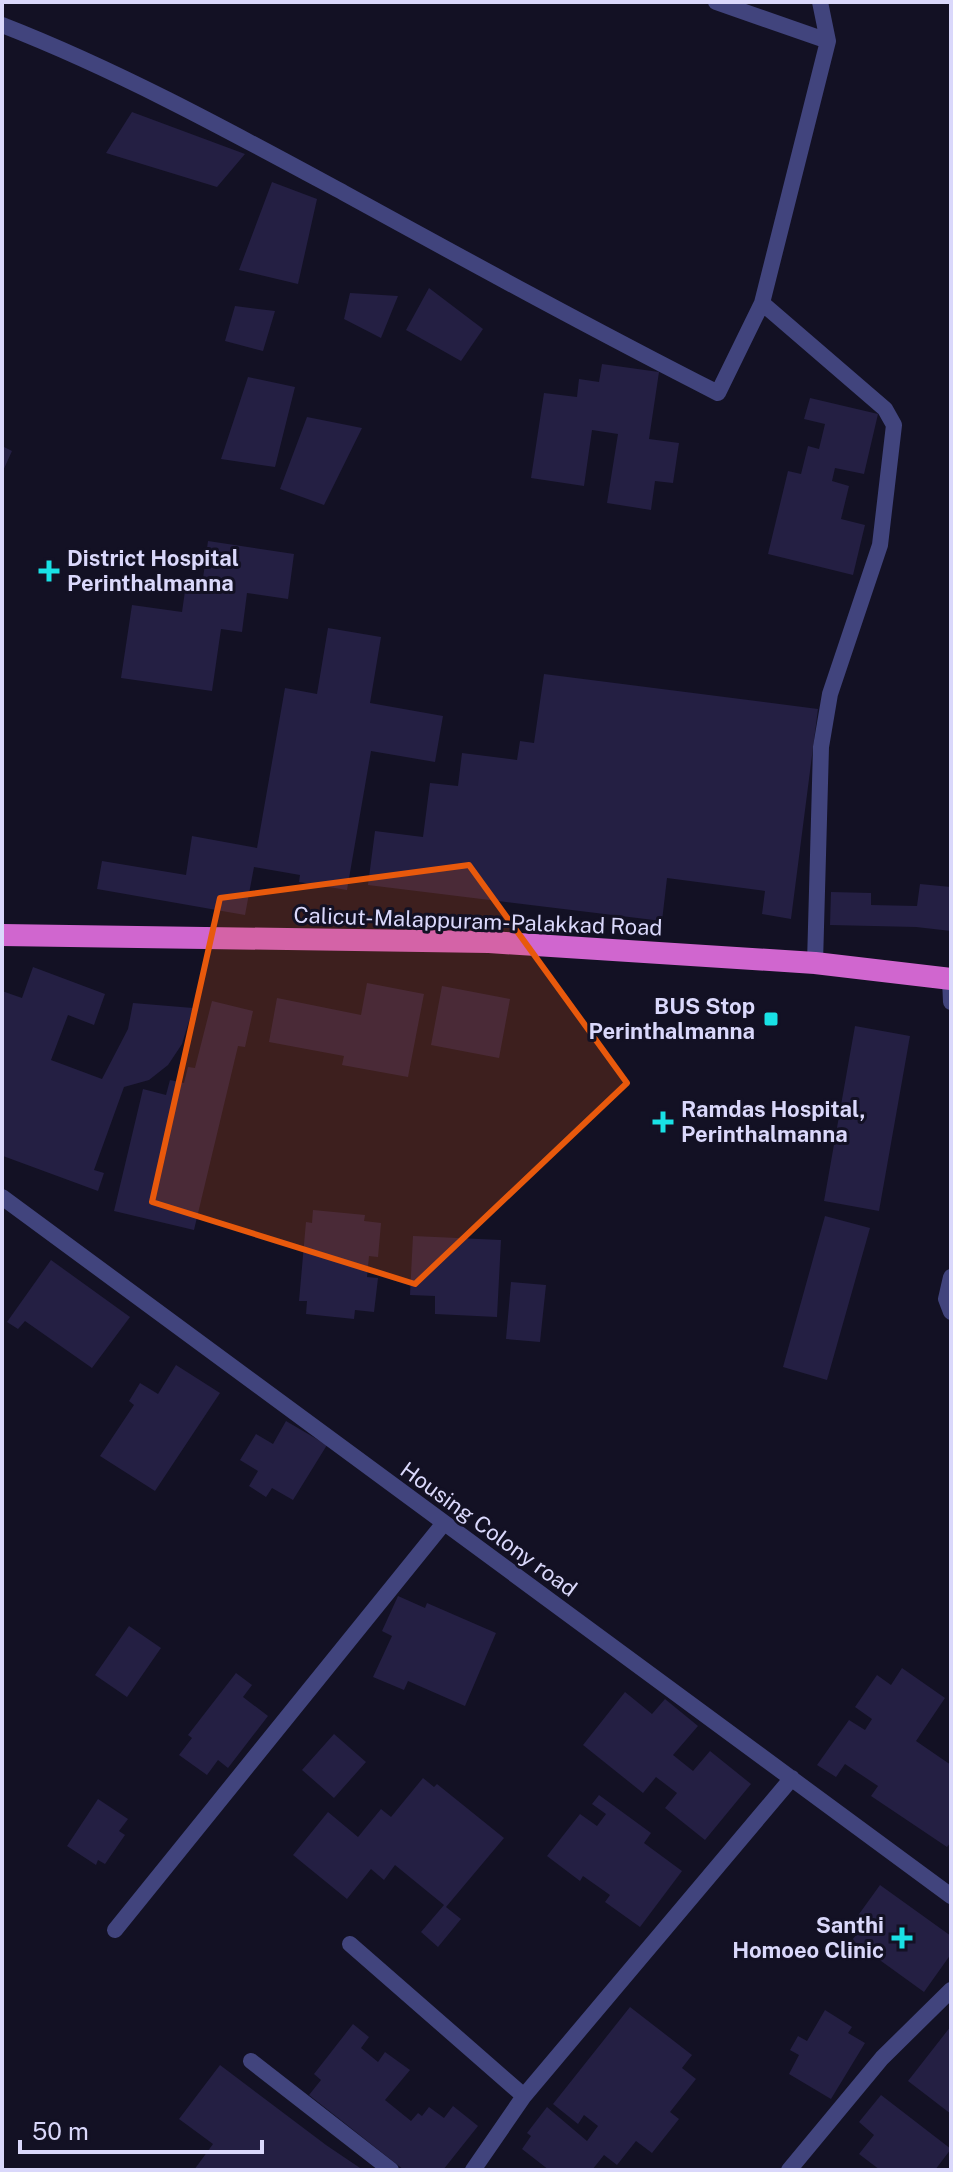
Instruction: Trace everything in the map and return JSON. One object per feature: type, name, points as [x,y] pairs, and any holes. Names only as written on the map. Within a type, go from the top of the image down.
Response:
[{"type":"highway","name":"Calicut-Malappuram-Palakkad Road","points":[[2,935],[489,942],[815,963],[950,979]]},
{"type":"street","points":[[716,2],[828,41]]},
{"type":"street","points":[[2,25],[59,47],[256,146],[621,344],[718,393],[762,303],[828,41],[820,2]]},
{"type":"street","points":[[762,303],[885,409],[894,425],[880,545],[830,694],[821,747],[815,963]]},
{"type":"street","points":[[950,979],[951,1002]]},
{"type":"street","name":"Housing Colony road","points":[[2,1197],[951,1896]]},
{"type":"street","points":[[951,1277],[946,1299],[951,1312]]},
{"type":"street","points":[[115,1930],[444,1523]]},
{"type":"street","points":[[473,2170],[524,2096],[792,1778]]},
{"type":"street","points":[[350,1944],[524,2096]]},
{"type":"street","points":[[789,2170],[882,2058],[951,1990]]},
{"type":"street","points":[[251,2061],[391,2170]]},
{"type":"highlighted area","points":[[469,865],[627,1083],[415,1284],[152,1202],[220,898]]},
{"type":"building","points":[[132,112],[245,154],[217,187],[106,153]]},
{"type":"building","points":[[272,182],[317,199],[298,284],[239,270]]},
{"type":"building","points":[[429,288],[483,329],[461,361],[406,330]]},
{"type":"building","points":[[350,293],[398,296],[381,338],[344,319]]},
{"type":"building","points":[[235,306],[275,311],[263,351],[225,341]]},
{"type":"building","points":[[602,364],[659,372],[649,439],[679,443],[673,483],[655,481],[651,510],[607,503],[618,434],[592,430],[584,486],[531,478],[544,393],[577,397],[579,379],[599,382]]},
{"type":"building","points":[[248,377],[295,387],[275,467],[221,459]]},
{"type":"building","points":[[810,398],[878,414],[864,474],[835,468],[832,481],[849,486],[841,519],[865,525],[853,575],[768,554],[788,471],[801,474],[808,446],[819,449],[825,424],[804,419]]},
{"type":"building","points":[[307,417],[362,428],[324,505],[280,489]]},
{"type":"building","points":[[2,446],[12,451],[2,473]]},
{"type":"building","points":[[208,541],[294,554],[288,599],[247,593],[242,632],[221,629],[212,691],[121,678],[132,605],[182,612],[186,584],[202,586]]},
{"type":"building","points":[[328,628],[381,637],[370,703],[443,716],[435,762],[371,751],[347,890],[299,882],[300,875],[254,867],[245,915],[97,889],[102,861],[186,875],[192,836],[257,848],[285,688],[317,694]]},
{"type":"building","points":[[544,674],[818,709],[791,919],[762,914],[765,891],[667,878],[662,921],[368,885],[375,831],[423,837],[430,783],[458,786],[462,753],[517,760],[520,741],[534,743]]},
{"type":"building","points":[[920,884],[951,887],[951,931],[830,925],[831,892],[871,893],[871,905],[917,906]]},
{"type":"building","points":[[33,967],[105,994],[94,1025],[68,1015],[51,1060],[102,1079],[128,1029],[133,1003],[193,1008],[182,1044],[168,1065],[149,1080],[124,1087],[94,1170],[104,1173],[98,1191],[3,1156],[2,991],[22,998]]},
{"type":"building","points":[[367,983],[424,994],[408,1077],[342,1065],[344,1056],[269,1042],[277,998],[361,1015]]},
{"type":"building","points":[[442,986],[510,999],[499,1058],[431,1045]]},
{"type":"building","points":[[212,1001],[253,1011],[245,1047],[238,1046],[194,1230],[114,1211],[143,1089],[166,1095],[170,1080],[184,1083],[188,1067],[195,1068]]},
{"type":"building","points":[[855,1026],[910,1036],[879,1211],[824,1201]]},
{"type":"building","points":[[313,1210],[365,1215],[364,1221],[381,1223],[378,1257],[369,1256],[367,1277],[378,1278],[374,1312],[355,1310],[354,1319],[306,1314],[307,1301],[299,1301],[306,1222],[312,1223]]},
{"type":"building","points":[[825,1216],[870,1228],[827,1380],[783,1367]]},
{"type":"building","points":[[413,1236],[501,1240],[497,1317],[435,1314],[435,1296],[410,1295]]},
{"type":"building","points":[[51,1260],[130,1317],[92,1368],[25,1321],[18,1329],[7,1322]]},
{"type":"building","points":[[511,1282],[546,1285],[540,1342],[506,1339]]},
{"type":"building","points":[[176,1365],[220,1393],[155,1491],[100,1456],[134,1405],[129,1401],[140,1383],[158,1394]]},
{"type":"building","points":[[286,1421],[327,1445],[293,1500],[272,1488],[266,1497],[249,1486],[258,1471],[240,1460],[256,1434],[273,1444]]},
{"type":"building","points":[[398,1596],[425,1608],[427,1603],[496,1633],[465,1706],[408,1681],[404,1690],[373,1677],[392,1636],[382,1631]]},
{"type":"building","points":[[129,1626],[161,1648],[127,1697],[95,1675]]},
{"type":"building","points":[[902,1668],[945,1698],[916,1741],[951,1765],[951,1842],[947,1847],[871,1796],[878,1786],[845,1764],[836,1777],[817,1765],[849,1720],[865,1730],[872,1719],[855,1707],[877,1675],[891,1685]]},
{"type":"building","points":[[236,1673],[252,1685],[243,1697],[268,1716],[228,1768],[218,1760],[207,1775],[179,1755],[192,1738],[188,1735]]},
{"type":"building","points":[[625,1692],[652,1714],[665,1699],[698,1726],[673,1755],[693,1771],[710,1751],[751,1784],[705,1840],[665,1808],[677,1793],[656,1777],[643,1793],[583,1745]]},
{"type":"building","points":[[334,1734],[366,1762],[334,1798],[302,1770]]},
{"type":"building","points":[[423,1778],[434,1787],[437,1784],[504,1838],[446,1907],[461,1919],[438,1947],[421,1932],[444,1905],[395,1865],[384,1880],[371,1869],[347,1899],[293,1855],[328,1812],[358,1837],[381,1809],[391,1817]]},
{"type":"building","points":[[599,1795],[651,1833],[644,1843],[682,1871],[640,1927],[605,1902],[610,1895],[583,1876],[580,1881],[547,1856],[580,1814],[597,1826],[606,1814],[592,1804]]},
{"type":"building","points":[[98,1799],[128,1819],[119,1831],[125,1835],[105,1864],[98,1860],[96,1865],[67,1846]]},
{"type":"building","name":"Santhi Homoeo Clinic","points":[[880,1885],[951,1936],[951,1954],[924,1992],[852,1940],[857,1934],[849,1928]]},
{"type":"building","points":[[630,2007],[692,2055],[682,2068],[696,2079],[670,2112],[679,2119],[652,2153],[636,2141],[617,2165],[604,2155],[592,2170],[549,2170],[522,2149],[531,2136],[527,2133],[547,2107],[587,2141],[598,2126],[584,2115],[578,2124],[553,2104]]},
{"type":"building","points":[[825,2010],[852,2027],[848,2033],[865,2043],[831,2099],[789,2074],[799,2055],[790,2050],[798,2036],[807,2041]]},
{"type":"building","points":[[353,2024],[369,2037],[361,2048],[378,2062],[385,2052],[410,2070],[385,2100],[411,2121],[418,2113],[422,2116],[429,2107],[444,2118],[453,2106],[478,2126],[443,2170],[404,2170],[309,2095],[321,2080],[314,2074]]},
{"type":"building","points":[[951,2026],[951,2114],[908,2081]]},
{"type":"building","points":[[220,2065],[363,2170],[194,2170],[213,2144],[179,2119]]},
{"type":"building","points":[[881,2095],[951,2149],[935,2170],[880,2170],[859,2154],[874,2135],[859,2122]]},
{"type":"place","name":"District Hospital Perinthalmanna","points":[[49,571]]},
{"type":"place","name":"BUS Stop Perinthalmanna","points":[[771,1019]]},
{"type":"place","name":"Ramdas Hospital, Perinthalmanna","points":[[663,1122]]},
{"type":"place","name":"Santhi Homoeo Clinic","points":[[902,1938]]}]
